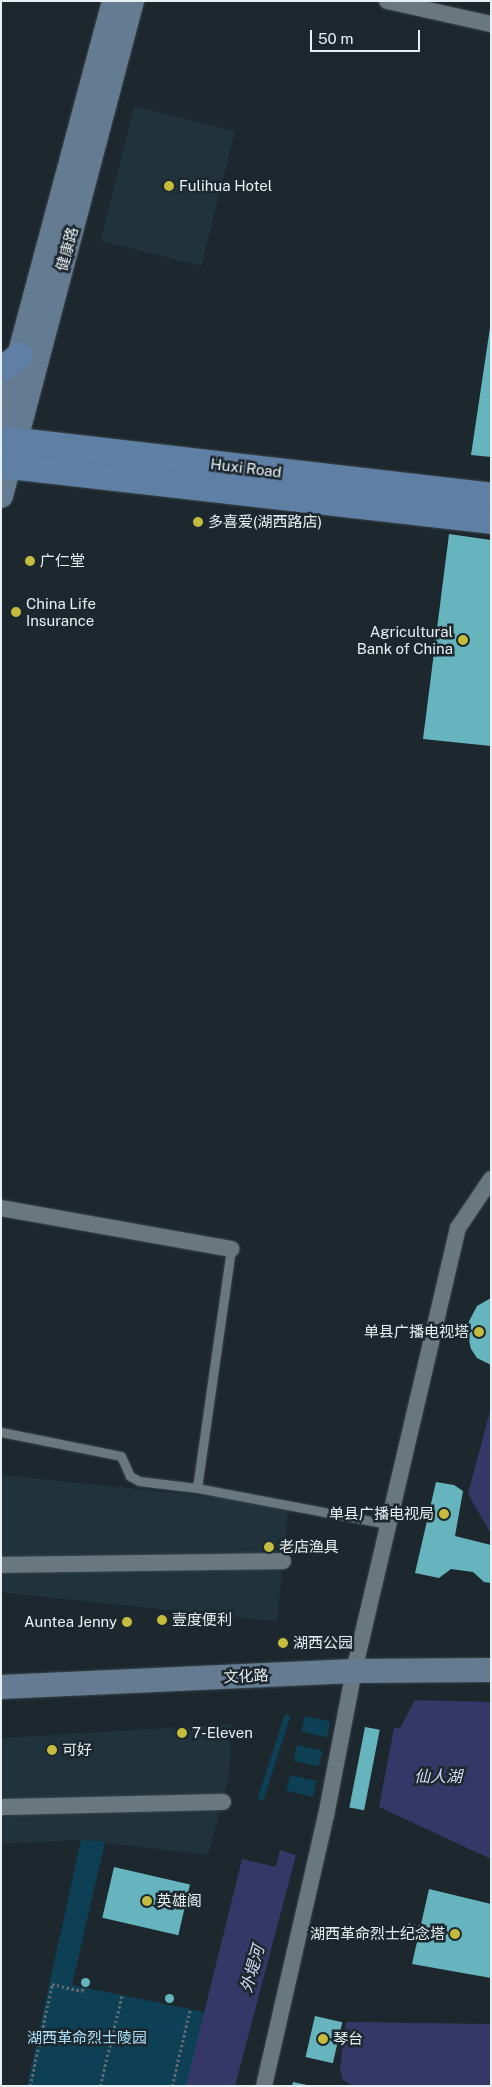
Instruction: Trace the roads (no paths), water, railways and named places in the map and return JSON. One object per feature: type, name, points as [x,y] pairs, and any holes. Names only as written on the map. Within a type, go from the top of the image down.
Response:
[{"type":"main road","name":"健康路","points":[[1,496],[5,466],[11,358],[114,1]]},
{"type":"main road","name":"健康路","points":[[6,434],[132,1]]},
{"type":"main road","name":"Huxi Road","points":[[6,434],[491,496]]},
{"type":"main road","name":"Huxi Road","points":[[5,466],[491,521]]},
{"type":"main road","name":"文化路","points":[[1,1687],[354,1671],[491,1670]]},
{"type":"street","points":[[387,1],[491,24]]},
{"type":"street","points":[[264,2086],[326,1816],[354,1671],[458,1228],[491,1179]]},
{"type":"street","points":[[1,1208],[231,1249]]},
{"type":"street","points":[[1,1565],[283,1561]]},
{"type":"street","points":[[1,1807],[223,1802]]},
{"type":"lane","points":[[197,1488],[231,1249]]},
{"type":"lane","points":[[1,1432],[122,1456],[130,1476],[139,1481],[197,1488],[388,1524]]},
{"type":"water","points":[[491,1407],[491,1534],[468,1494]]},
{"type":"water","name":"仙人湖","points":[[415,1700],[491,1702],[491,1859],[379,1807],[394,1728],[400,1728]]},
{"type":"water","name":"外堤河","points":[[280,1850],[296,1855],[235,2086],[186,2086],[242,1859],[276,1867]]},
{"type":"water","points":[[346,2022],[491,2024],[491,2086],[353,2086],[343,2080],[340,2068]]},
{"type":"place","name":"Fulihua Hotel","points":[[169,186]]},
{"type":"place","name":"多喜爱(湖西路店)","points":[[198,522]]},
{"type":"place","name":"广仁堂","points":[[30,561]]},
{"type":"place","name":"China Life Insurance","points":[[16,612]]},
{"type":"place","name":"Agricultural Bank of China","points":[[463,640]]},
{"type":"place","name":"单县广播电视塔","points":[[479,1332]]},
{"type":"place","name":"单县广播电视局","points":[[444,1514]]},
{"type":"place","name":"老店渔具","points":[[269,1547]]},
{"type":"place","name":"壹度便利","points":[[162,1620]]},
{"type":"place","name":"Auntea Jenny","points":[[127,1622]]},
{"type":"place","name":"湖西公园","points":[[283,1643]]},
{"type":"place","name":"7-Eleven","points":[[182,1733]]},
{"type":"place","name":"可好","points":[[52,1750]]},
{"type":"place","name":"英雄阁","points":[[147,1901]]},
{"type":"place","name":"湖西革命烈士纪念塔","points":[[455,1934]]},
{"type":"place","name":"琴台","points":[[323,2039]]},
{"type":"park label","name":"湖西革命烈士陵园","points":[[87,2038]]}]
